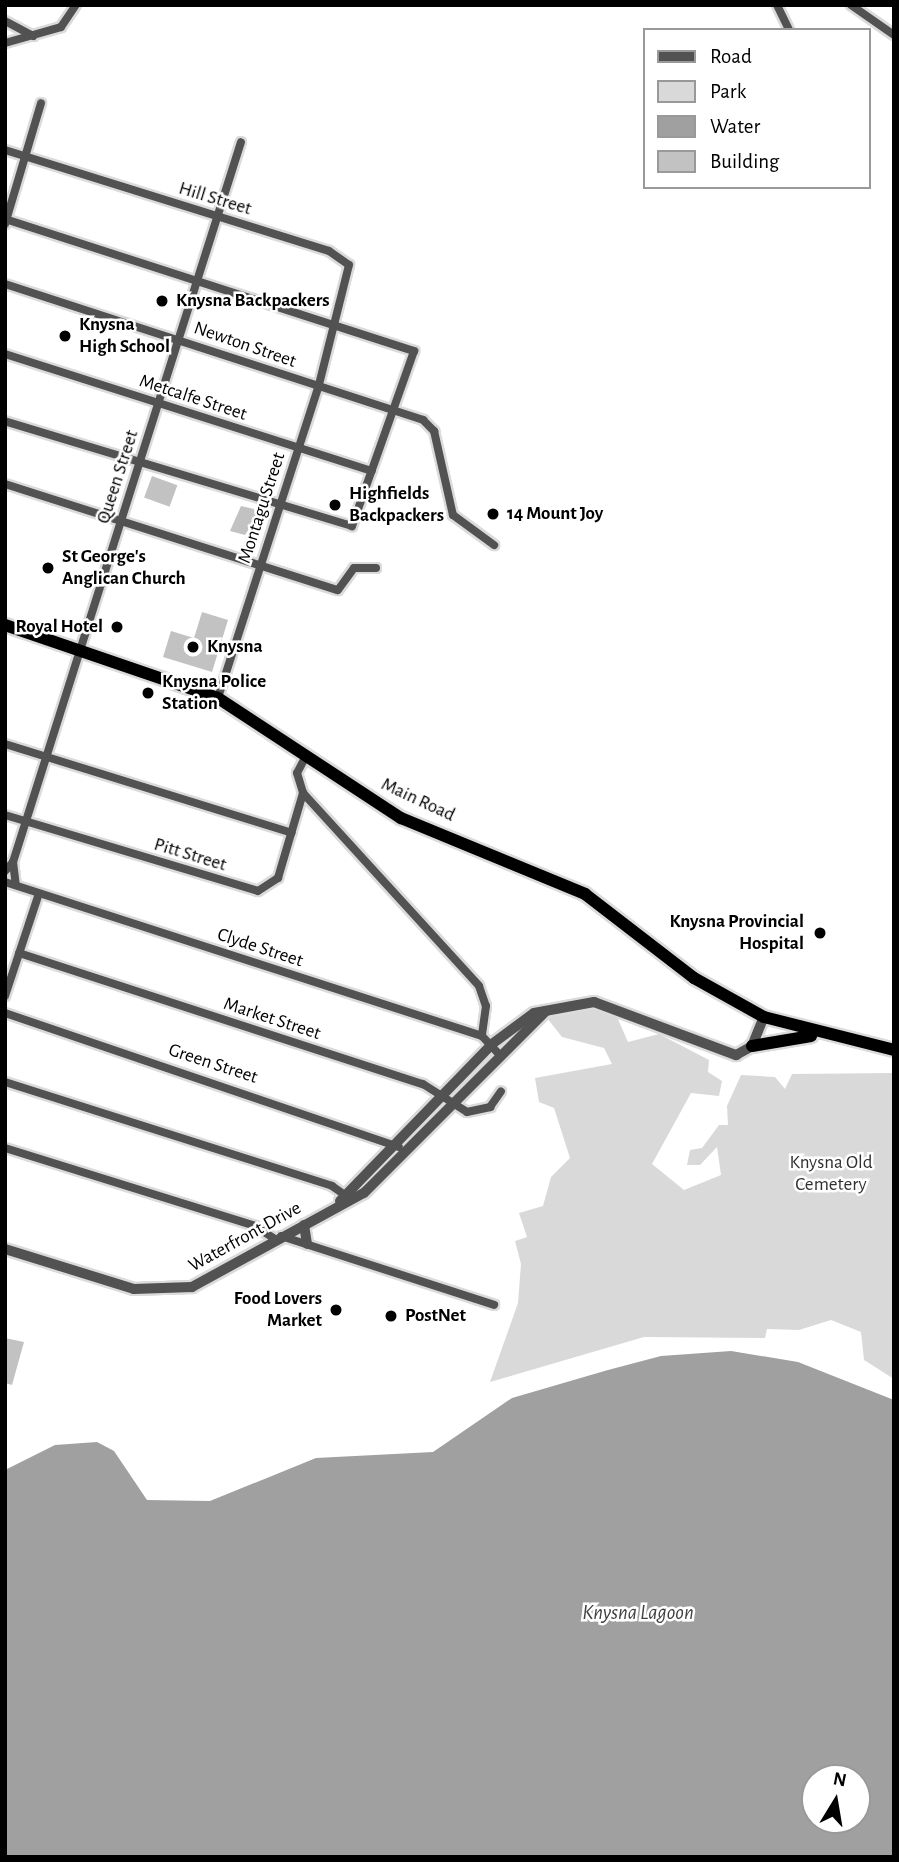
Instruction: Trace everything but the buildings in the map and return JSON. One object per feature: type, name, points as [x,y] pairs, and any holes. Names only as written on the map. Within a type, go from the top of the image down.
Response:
[{"type":"highway","name":"Main Road","points":[[5,625],[218,698],[401,818],[585,894],[694,978],[764,1017],[819,1035]]},
{"type":"highway","points":[[752,1046],[819,1035],[894,1050]]},
{"type":"street","points":[[5,43],[66,24],[76,5]]},
{"type":"street","points":[[777,5],[788,28]]},
{"type":"street","points":[[851,5],[894,35]]},
{"type":"street","points":[[5,21],[33,36]]},
{"type":"street","points":[[5,421],[278,509],[345,527],[356,523],[414,351],[6,221],[27,158],[41,103]]},
{"type":"street","name":"Queen Street","points":[[5,871],[13,862],[26,822],[241,142]]},
{"type":"street","name":"Hill Street","points":[[5,150],[347,260],[350,278],[336,327]]},
{"type":"street","name":"Newton Street","points":[[5,284],[423,420],[433,431],[453,515],[494,545]]},
{"type":"street","name":"Montagu Street","points":[[218,698],[336,327]]},
{"type":"street","name":"Metcalfe Street","points":[[5,354],[372,471]]},
{"type":"street","points":[[5,484],[338,590],[354,568],[376,568]]},
{"type":"street","points":[[5,744],[292,833]]},
{"type":"street","name":"Pitt Street","points":[[5,815],[258,891],[278,878],[303,793],[297,773],[306,756]]},
{"type":"street","points":[[303,793],[479,986],[486,1006],[482,1036]]},
{"type":"street","name":"Queen Street","points":[[13,862],[16,886]]},
{"type":"street","name":"Clyde Street","points":[[5,882],[482,1036],[499,1054]]},
{"type":"street","points":[[5,996],[39,893]]},
{"type":"street","name":"Market Street","points":[[19,953],[450,1098],[478,1114],[501,1091]]},
{"type":"street","name":"Waterfront Drive","points":[[5,1249],[154,1292],[192,1287],[337,1205],[406,1154],[492,1044],[523,1019],[546,1011],[594,1002],[727,1055],[752,1046]]},
{"type":"street","name":"Waterfront Drive","points":[[348,1197],[397,1145],[546,1011]]},
{"type":"street","name":"Green Street","points":[[5,1013],[397,1145],[406,1154]]},
{"type":"street","points":[[752,1046],[764,1017]]},
{"type":"street","points":[[5,1082],[348,1197]]},
{"type":"street","points":[[5,1148],[255,1226],[278,1238],[307,1244],[494,1305]]},
{"type":"street","points":[[304,1225],[307,1244]]},
{"type":"green space","name":"Knysna Old Cemetery","points":[[593,1006],[617,1017],[628,1042],[659,1034],[709,1060],[708,1072],[722,1081],[719,1096],[691,1093],[652,1164],[684,1190],[721,1175],[717,1147],[700,1165],[687,1165],[690,1150],[702,1148],[719,1125],[728,1125],[727,1106],[741,1075],[775,1077],[785,1089],[792,1074],[894,1073],[894,1379],[864,1360],[861,1332],[831,1320],[799,1330],[767,1329],[765,1338],[644,1337],[490,1382],[518,1303],[521,1264],[515,1241],[527,1237],[519,1213],[543,1206],[551,1177],[570,1158],[554,1108],[539,1102],[535,1078],[612,1064],[604,1048],[562,1037],[547,1018]]},
{"type":"water","name":"Knysna Lagoon","points":[[731,1351],[798,1362],[894,1400],[894,1857],[5,1857],[5,1470],[55,1445],[97,1442],[114,1451],[147,1500],[210,1501],[316,1458],[433,1452],[512,1398],[661,1356]]},
{"type":"place","name":"Knysna Backpackers","points":[[162,301]]},
{"type":"place","name":"Knysna High School","points":[[65,336]]},
{"type":"place","name":"Highfields Backpackers","points":[[335,505]]},
{"type":"place","name":"14 Mount Joy","points":[[493,514]]},
{"type":"place","name":"St George's Anglican Church","points":[[48,568]]},
{"type":"place","name":"Royal Hotel","points":[[117,627]]},
{"type":"place","name":"Knysna","points":[[193,647]]},
{"type":"place","name":"Knysna Police Station","points":[[148,693]]},
{"type":"place","name":"Knysna Provincial Hospital","points":[[820,933]]},
{"type":"place","name":"Food Lovers Market","points":[[336,1310]]},
{"type":"place","name":"PostNet","points":[[391,1316]]}]
